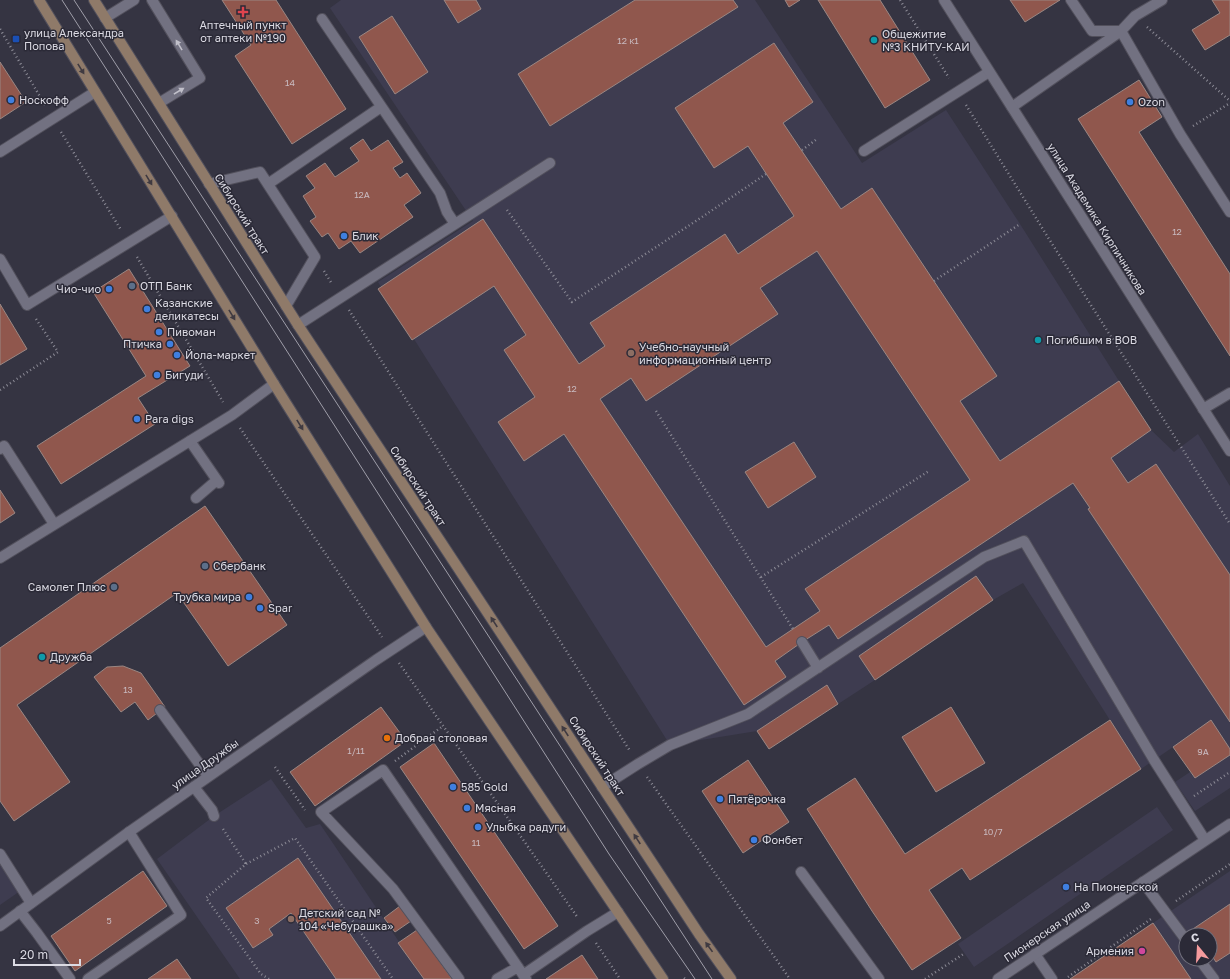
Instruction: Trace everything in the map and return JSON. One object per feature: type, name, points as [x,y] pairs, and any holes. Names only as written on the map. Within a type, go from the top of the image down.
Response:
[{"type":"main road","points":[[39,0],[274,384],[426,627],[663,979]]},
{"type":"main road","name":"Сибирский тракт","points":[[94,0],[298,325],[602,787],[700,934],[732,979]]},
{"type":"street","points":[[105,18],[134,0]]},
{"type":"street","points":[[152,0],[200,78],[159,103]]},
{"type":"street","name":"улица Академика Кирпичникова","points":[[944,0],[1230,451]]},
{"type":"street","points":[[1071,0],[1092,31],[1121,31]]},
{"type":"street","points":[[1012,107],[1121,31],[1135,16],[1162,0]]},
{"type":"street","points":[[322,19],[440,193],[447,212],[455,224]]},
{"type":"street","points":[[1121,31],[1180,134],[1230,212]]},
{"type":"street","points":[[864,151],[990,72]]},
{"type":"street","points":[[0,152],[95,92]]},
{"type":"street","points":[[268,184],[381,107]]},
{"type":"street","points":[[298,325],[550,163]]},
{"type":"street","points":[[209,184],[260,172],[315,257],[286,306]]},
{"type":"street","points":[[0,259],[27,305],[172,216]]},
{"type":"street","points":[[0,558],[232,415],[274,384]]},
{"type":"street","points":[[1203,409],[1230,393]]},
{"type":"street","points":[[190,441],[218,481],[196,498]]},
{"type":"street","points":[[1,445],[54,524]]},
{"type":"street","points":[[602,787],[670,745],[748,714],[984,557],[1024,541],[1154,760],[1205,840]]},
{"type":"street","name":"улица Дружбы","points":[[0,926],[128,832],[426,627]]},
{"type":"street","points":[[802,642],[818,668]]},
{"type":"street","points":[[160,710],[208,776]]},
{"type":"street","points":[[459,979],[393,889],[321,812],[383,770],[522,974]]},
{"type":"street","points":[[194,786],[212,810],[214,816]]},
{"type":"street","name":"Пионерская улица","points":[[998,979],[1230,824]]},
{"type":"street","points":[[88,979],[181,915],[128,832]]},
{"type":"street","points":[[0,854],[31,904]]},
{"type":"street","points":[[801,872],[879,979]]},
{"type":"street","points":[[1143,882],[1178,929]]},
{"type":"street","points":[[20,912],[70,979]]},
{"type":"street","points":[[497,979],[522,974],[618,912]]},
{"type":"street","points":[[1035,954],[1052,979]]},
{"type":"street","points":[[1205,967],[1214,979]]},
{"type":"path","points":[[900,0],[1049,239],[1230,524]]},
{"type":"path","points":[[1135,16],[1230,102],[1180,134]]},
{"type":"path","points":[[0,29],[232,415],[442,726],[620,979]]},
{"type":"path","points":[[802,150],[817,139]]},
{"type":"path","points":[[498,197],[572,302],[766,174]]},
{"type":"path","points":[[934,281],[1020,224]]},
{"type":"path","points":[[315,257],[638,764],[790,979]]},
{"type":"path","points":[[0,390],[58,352],[27,305]]},
{"type":"path","points":[[656,411],[793,629]]},
{"type":"path","points":[[761,577],[930,471]]},
{"type":"path","points":[[383,770],[442,726]]},
{"type":"path","points":[[275,767],[311,819],[321,812]]},
{"type":"path","points":[[214,816],[246,864]]},
{"type":"path","points":[[269,979],[261,974],[206,898],[246,864],[295,838],[393,979]]},
{"type":"path","points":[[1065,979],[1230,864]]},
{"type":"path","points":[[925,979],[965,953]]},
{"type":"shaded area","points":[[341,0],[755,0],[862,163],[946,110],[1151,430],[1174,452],[1198,434],[1230,486],[1230,749],[1211,721],[1141,769],[1023,583],[993,600],[875,680],[769,749],[757,731],[670,745],[378,282],[473,221],[330,8]]},
{"type":"shaded area","points":[[1230,755],[1230,788],[1195,811],[1175,782],[1190,772],[1195,778]]},
{"type":"shaded area","name":"Детский сад № 104 «Чебурашка»","points":[[271,779],[306,828],[320,824],[424,979],[240,979],[157,859],[214,816]]},
{"type":"shaded area","name":"На Пионерской","points":[[1157,807],[1173,830],[974,967],[958,944]]},
{"type":"shaded area","points":[[0,853],[23,889],[0,905]]},
{"type":"shaded area","points":[[1230,871],[1230,979],[1191,979],[1183,967],[1218,967],[1218,927],[1178,927],[1178,960],[1153,923]]},
{"type":"building","points":[[222,0],[276,0],[346,109],[292,144],[235,56],[251,45]]},
{"type":"building","points":[[444,0],[476,0],[481,9],[458,23]]},
{"type":"building","points":[[635,0],[733,0],[738,7],[550,126],[518,74]]},
{"type":"building","points":[[785,0],[800,0],[789,7]]},
{"type":"building","name":"Общежитие №3 КНИТУ-КАИ","points":[[818,0],[880,0],[930,80],[885,108]]},
{"type":"building","points":[[1010,0],[1060,0],[1025,22]]},
{"type":"building","points":[[1212,0],[1230,0],[1230,35],[1205,50],[1192,30],[1220,13]]},
{"type":"building","points":[[392,16],[428,72],[395,94],[359,37]]},
{"type":"building","points":[[774,43],[813,102],[783,123],[841,209],[872,188],[997,376],[960,401],[1000,461],[1119,381],[1151,430],[1111,458],[1128,483],[1156,464],[1230,575],[1230,722],[1088,509],[1090,508],[1073,483],[838,639],[829,625],[802,642],[775,661],[786,677],[744,705],[564,434],[524,461],[498,422],[535,397],[504,350],[526,335],[494,286],[412,340],[378,289],[483,219],[579,364],[605,346],[590,323],[725,234],[738,254],[794,216],[748,146],[714,168],[675,108]],"holes":[[[817,251],[970,480],[805,589],[820,611],[766,647],[600,399],[631,378],[646,401],[778,314],[760,288]]]},
{"type":"building","points":[[0,62],[26,102],[0,119]]},
{"type":"building","points":[[1139,80],[1162,117],[1139,132],[1230,274],[1230,356],[1078,119]]},
{"type":"building","points":[[363,139],[371,151],[388,140],[403,162],[393,168],[400,178],[407,173],[421,193],[404,205],[413,217],[360,253],[351,241],[339,249],[328,233],[322,237],[310,221],[316,217],[303,196],[315,188],[306,176],[325,163],[335,177],[359,161],[350,148]]},
{"type":"building","points":[[129,269],[190,366],[138,398],[155,424],[61,484],[37,446],[146,376],[93,292]]},
{"type":"building","points":[[0,304],[27,349],[0,365]]},
{"type":"building","points":[[794,442],[816,477],[768,508],[745,472]]},
{"type":"building","points":[[0,490],[15,513],[0,523]]},
{"type":"building","name":"Дружба","points":[[205,506],[287,625],[228,666],[177,593],[17,705],[70,782],[14,821],[0,801],[0,648]]},
{"type":"building","points":[[976,576],[993,600],[875,680],[859,656]]},
{"type":"building","points":[[123,666],[141,673],[165,707],[148,720],[135,702],[121,712],[94,677],[107,667]]},
{"type":"building","points":[[827,685],[838,704],[769,749],[757,731]]},
{"type":"building","points":[[381,707],[406,741],[315,806],[290,772]]},
{"type":"building","points":[[951,707],[985,763],[936,792],[902,737]]},
{"type":"building","points":[[1110,720],[1141,769],[970,880],[962,868],[929,890],[961,938],[912,970],[872,911],[807,809],[855,778],[905,854]]},
{"type":"building","points":[[1211,720],[1230,749],[1230,755],[1195,778],[1173,747]]},
{"type":"building","points":[[434,743],[558,926],[524,949],[400,767]]},
{"type":"building","points":[[748,760],[789,822],[743,853],[702,791]]},
{"type":"building","points":[[298,858],[381,979],[336,979],[291,913],[269,929],[273,935],[253,948],[226,908]]},
{"type":"building","points":[[143,871],[167,906],[75,971],[51,936]]},
{"type":"building","points":[[1230,904],[1230,953],[1218,961],[1218,927],[1196,927]]},
{"type":"building","points":[[400,906],[411,921],[395,932],[384,918]]},
{"type":"building","name":"Армения","points":[[1153,923],[1178,960],[1178,967],[1183,967],[1191,979],[1070,979]]},
{"type":"building","points":[[417,930],[452,979],[424,979],[398,943]]},
{"type":"building","points":[[582,955],[598,979],[546,979]]},
{"type":"building","points":[[177,959],[191,979],[148,979]]},
{"type":"tram line","points":[[62,0],[609,854],[695,979]]},
{"type":"tram line","points":[[74,0],[712,979]]},
{"type":"place","name":"Аптечный пункт от аптеки №190","points":[[243,12]]},
{"type":"place","name":"улица Александра Попова","points":[[16,39]]},
{"type":"place","name":"Общежитие №3 КНИТУ-КАИ","points":[[874,40]]},
{"type":"place","name":"Носкофф","points":[[11,100]]},
{"type":"place","name":"Ozon","points":[[1130,102]]},
{"type":"place","name":"Блик","points":[[344,236]]},
{"type":"place","name":"ОТП Банк","points":[[132,286]]},
{"type":"place","name":"Чио-чио","points":[[109,289]]},
{"type":"place","name":"Казанские деликатесы","points":[[147,309]]},
{"type":"place","name":"Пивоман","points":[[159,332]]},
{"type":"place","name":"Погибшим в ВОВ","points":[[1038,340]]},
{"type":"place","name":"Птичка","points":[[170,344]]},
{"type":"place","name":"Учебно-научный информационный центр","points":[[631,353]]},
{"type":"place","name":"Йола-маркет","points":[[177,355]]},
{"type":"place","name":"Бигуди","points":[[157,375]]},
{"type":"place","name":"Para digs","points":[[137,419]]},
{"type":"place","name":"Сбербанк","points":[[205,566]]},
{"type":"place","name":"Самолет Плюс","points":[[114,587]]},
{"type":"place","name":"Трубка мира","points":[[249,597]]},
{"type":"place","name":"Spar","points":[[260,608]]},
{"type":"place","name":"Дружба","points":[[42,657]]},
{"type":"place","name":"Добрая столовая","points":[[387,738]]},
{"type":"place","name":"585 Gold","points":[[453,787]]},
{"type":"place","name":"Пятёрочка","points":[[720,799]]},
{"type":"place","name":"Мясная","points":[[467,808]]},
{"type":"place","name":"Улыбка радуги","points":[[478,827]]},
{"type":"place","name":"Фонбет","points":[[754,840]]},
{"type":"place","name":"На Пионерской","points":[[1066,887]]},
{"type":"place","name":"Детский сад № 104 «Чебурашка»","points":[[291,919]]},
{"type":"place","name":"Армения","points":[[1142,951]]}]
